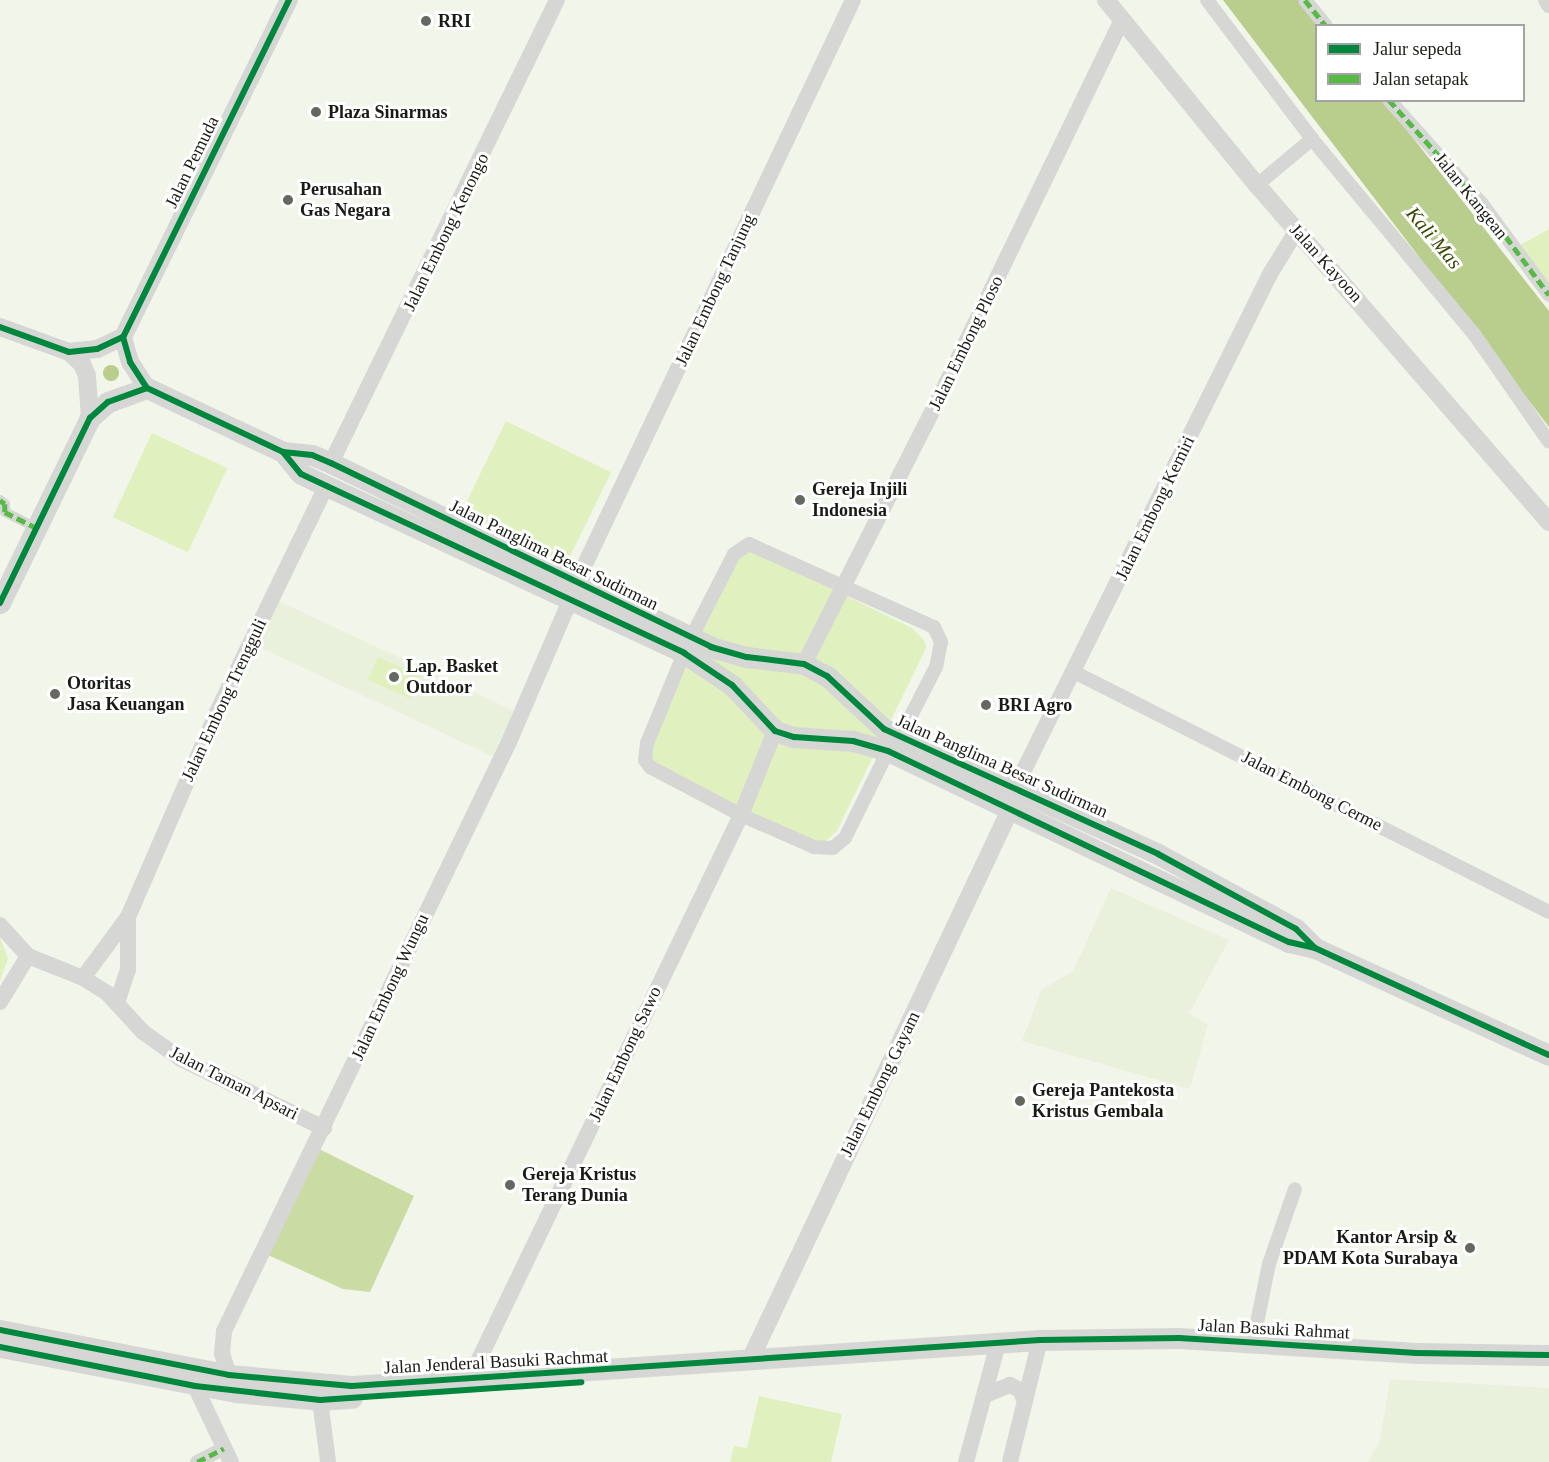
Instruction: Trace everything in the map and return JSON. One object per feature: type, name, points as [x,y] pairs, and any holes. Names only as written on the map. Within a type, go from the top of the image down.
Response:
[{"type":"main road","name":"Jalan Pemuda","points":[[123,337],[289,0]]},
{"type":"main road","name":"Jalan Kayoon","points":[[1106,0],[1257,185],[1549,522]]},
{"type":"main road","points":[[0,327],[69,352],[82,364],[87,376],[90,418]]},
{"type":"main road","points":[[0,603],[90,418],[108,402],[147,388],[130,362],[123,337],[97,349],[69,352]]},
{"type":"main road","name":"Jalan Panglima Besar Sudirman","points":[[147,388],[283,452],[312,455],[331,463],[574,590],[688,646],[804,664],[827,676],[894,744],[1010,810],[1290,942],[1315,948],[1549,1056]]},
{"type":"main road","name":"Jalan Panglima Besar Sudirman","points":[[283,452],[301,474],[326,486],[574,590]]},
{"type":"main road","name":"Jalan Panglima Besar Sudirman","points":[[688,646],[732,685],[775,731],[794,737],[894,744],[1015,789],[1184,867],[1296,929],[1315,948]]},
{"type":"main road","name":"Jalan Embong Gayam","points":[[750,1360],[1010,810]]},
{"type":"main road","name":"Jalan Jenderal Basuki Rachmat","points":[[0,1330],[229,1375],[351,1386],[471,1376],[750,1360],[952,1345],[988,1345]]},
{"type":"main road","name":"Jalan Basuki Rahmat","points":[[988,1345],[1040,1340],[1179,1338],[1418,1353],[1549,1355]]},
{"type":"main road","name":"Jalan Jenderal Basuki Rachmat","points":[[0,1347],[195,1386],[320,1400],[668,1376],[972,1350],[988,1345]]},
{"type":"street","name":"Jalan Embong Kenongo","points":[[331,463],[557,0]]},
{"type":"street","name":"Jalan Embong Tanjung","points":[[574,590],[853,0]]},
{"type":"street","points":[[1207,0],[1312,139],[1474,334],[1549,442]]},
{"type":"street","points":[[1305,0],[1324,24]]},
{"type":"street","points":[[1546,0],[1549,5]]},
{"type":"street","name":"Jalan Embong Ploso","points":[[804,664],[845,587],[1122,19]]},
{"type":"street","name":"Jalan Kangean","points":[[1391,102],[1482,204],[1549,295]]},
{"type":"street","points":[[1257,185],[1312,139]]},
{"type":"street","name":"Jalan Embong Kemiri","points":[[1015,789],[1270,274],[1297,230]]},
{"type":"street","name":"Jalan Embong Trengguli","points":[[83,978],[128,917],[218,712],[326,486]]},
{"type":"street","points":[[0,500],[5,504],[2,514],[37,528]]},
{"type":"street","points":[[741,546],[759,546],[934,627],[940,634],[936,667],[845,838],[832,848],[814,847],[741,815],[650,767],[645,760],[647,743],[688,646],[741,546]]},
{"type":"street","name":"Jalan Embong Wungu","points":[[229,1375],[222,1354],[224,1331],[509,742],[574,590]]},
{"type":"street","name":"Jalan Embong Cerme","points":[[1074,672],[1549,912]]},
{"type":"street","name":"Jalan Embong Sawo","points":[[471,1376],[741,815],[775,731]]},
{"type":"street","name":"Jalan Embong Trengguli","points":[[117,1003],[128,970],[128,917]]},
{"type":"street","name":"Jalan Taman Apsari","points":[[0,925],[28,956],[83,978],[117,1003],[143,1032],[181,1059],[324,1128]]},
{"type":"street","points":[[0,1002],[28,956]]},
{"type":"street","points":[[1253,1343],[1269,1264],[1295,1189]]},
{"type":"street","points":[[1010,1462],[1040,1340]]},
{"type":"street","points":[[966,1462],[985,1395],[988,1345]]},
{"type":"street","points":[[985,1395],[1011,1385],[1020,1390],[1025,1401]]},
{"type":"street","points":[[195,1386],[227,1455],[197,1462]]},
{"type":"street","points":[[320,1400],[328,1462]]},
{"type":"shaded area","points":[[1549,229],[1549,285],[1515,248]]},
{"type":"shaded area","points":[[506,421],[611,472],[566,564],[461,513]]},
{"type":"shaded area","points":[[152,433],[227,468],[188,552],[113,517]]},
{"type":"shaded area","points":[[753,550],[912,628],[925,641],[926,648],[837,831],[824,843],[812,842],[653,767],[649,744],[736,555]]},
{"type":"shaded area","points":[[274,599],[516,712],[495,757],[253,644]]},
{"type":"shaded area","name":"Lap. Basket Outdoor","points":[[378,657],[420,676],[410,699],[368,680]]},
{"type":"shaded area","points":[[1111,888],[1229,940],[1189,1014],[1208,1024],[1190,1089],[1022,1041],[1041,990],[1073,971]]},
{"type":"shaded area","points":[[0,937],[8,959],[0,981]]},
{"type":"shaded area","points":[[319,1149],[414,1196],[370,1292],[343,1289],[268,1255]]},
{"type":"shaded area","points":[[1390,1379],[1549,1388],[1549,1462],[1368,1462],[1380,1441]]},
{"type":"shaded area","points":[[759,1396],[842,1414],[831,1462],[730,1462],[734,1446],[747,1448]]},
{"type":"water","name":"Kali Mas","points":[[1223,0],[1302,0],[1324,24],[1315,24],[1315,102],[1385,102],[1549,311],[1549,427]]},
{"type":"water","points":[[108,365],[114,365],[119,373],[117,379],[108,381],[103,376],[103,370]]},
{"type":"marked path","points":[[1305,0],[1324,24]]},
{"type":"marked path","points":[[1391,102],[1482,204],[1549,295]]},
{"type":"marked path","points":[[0,500],[5,504],[5,512]]},
{"type":"marked path","points":[[5,512],[37,528]]},
{"type":"marked path","points":[[197,1462],[224,1448]]},
{"type":"cycle path","points":[[289,0],[123,337],[130,362],[147,388],[283,452],[312,455],[331,463],[711,647],[747,657],[804,664],[827,676],[884,729],[1158,854],[1296,929],[1315,948]]},
{"type":"cycle path","points":[[0,327],[69,352],[97,349],[123,337]]},
{"type":"cycle path","points":[[0,603],[90,418],[108,402],[147,388]]},
{"type":"cycle path","points":[[283,452],[301,474],[684,653],[732,685],[775,731],[794,737],[853,741],[888,751],[1289,942],[1315,948],[1549,1055]]},
{"type":"cycle path","points":[[0,1330],[229,1375],[352,1386],[1040,1340],[1179,1338],[1417,1353],[1549,1355]]},
{"type":"cycle path","points":[[0,1347],[195,1386],[320,1400],[581,1382]]},
{"type":"place","name":"RRI","points":[[426,21]]},
{"type":"place","name":"Plaza Sinarmas","points":[[316,112]]},
{"type":"place","name":"Perusahan Gas Negara","points":[[288,200]]},
{"type":"place","name":"Gereja Injili Indonesia","points":[[800,500]]},
{"type":"place","name":"Lap. Basket Outdoor","points":[[394,677]]},
{"type":"place","name":"Otoritas Jasa Keuangan","points":[[55,694]]},
{"type":"place","name":"BRI Agro","points":[[986,705]]},
{"type":"place","name":"Gereja Pantekosta Kristus Gembala","points":[[1020,1101]]},
{"type":"place","name":"Gereja Kristus Terang Dunia","points":[[510,1185]]},
{"type":"place","name":"Kantor Arsip & PDAM Kota Surabaya","points":[[1470,1248]]}]
